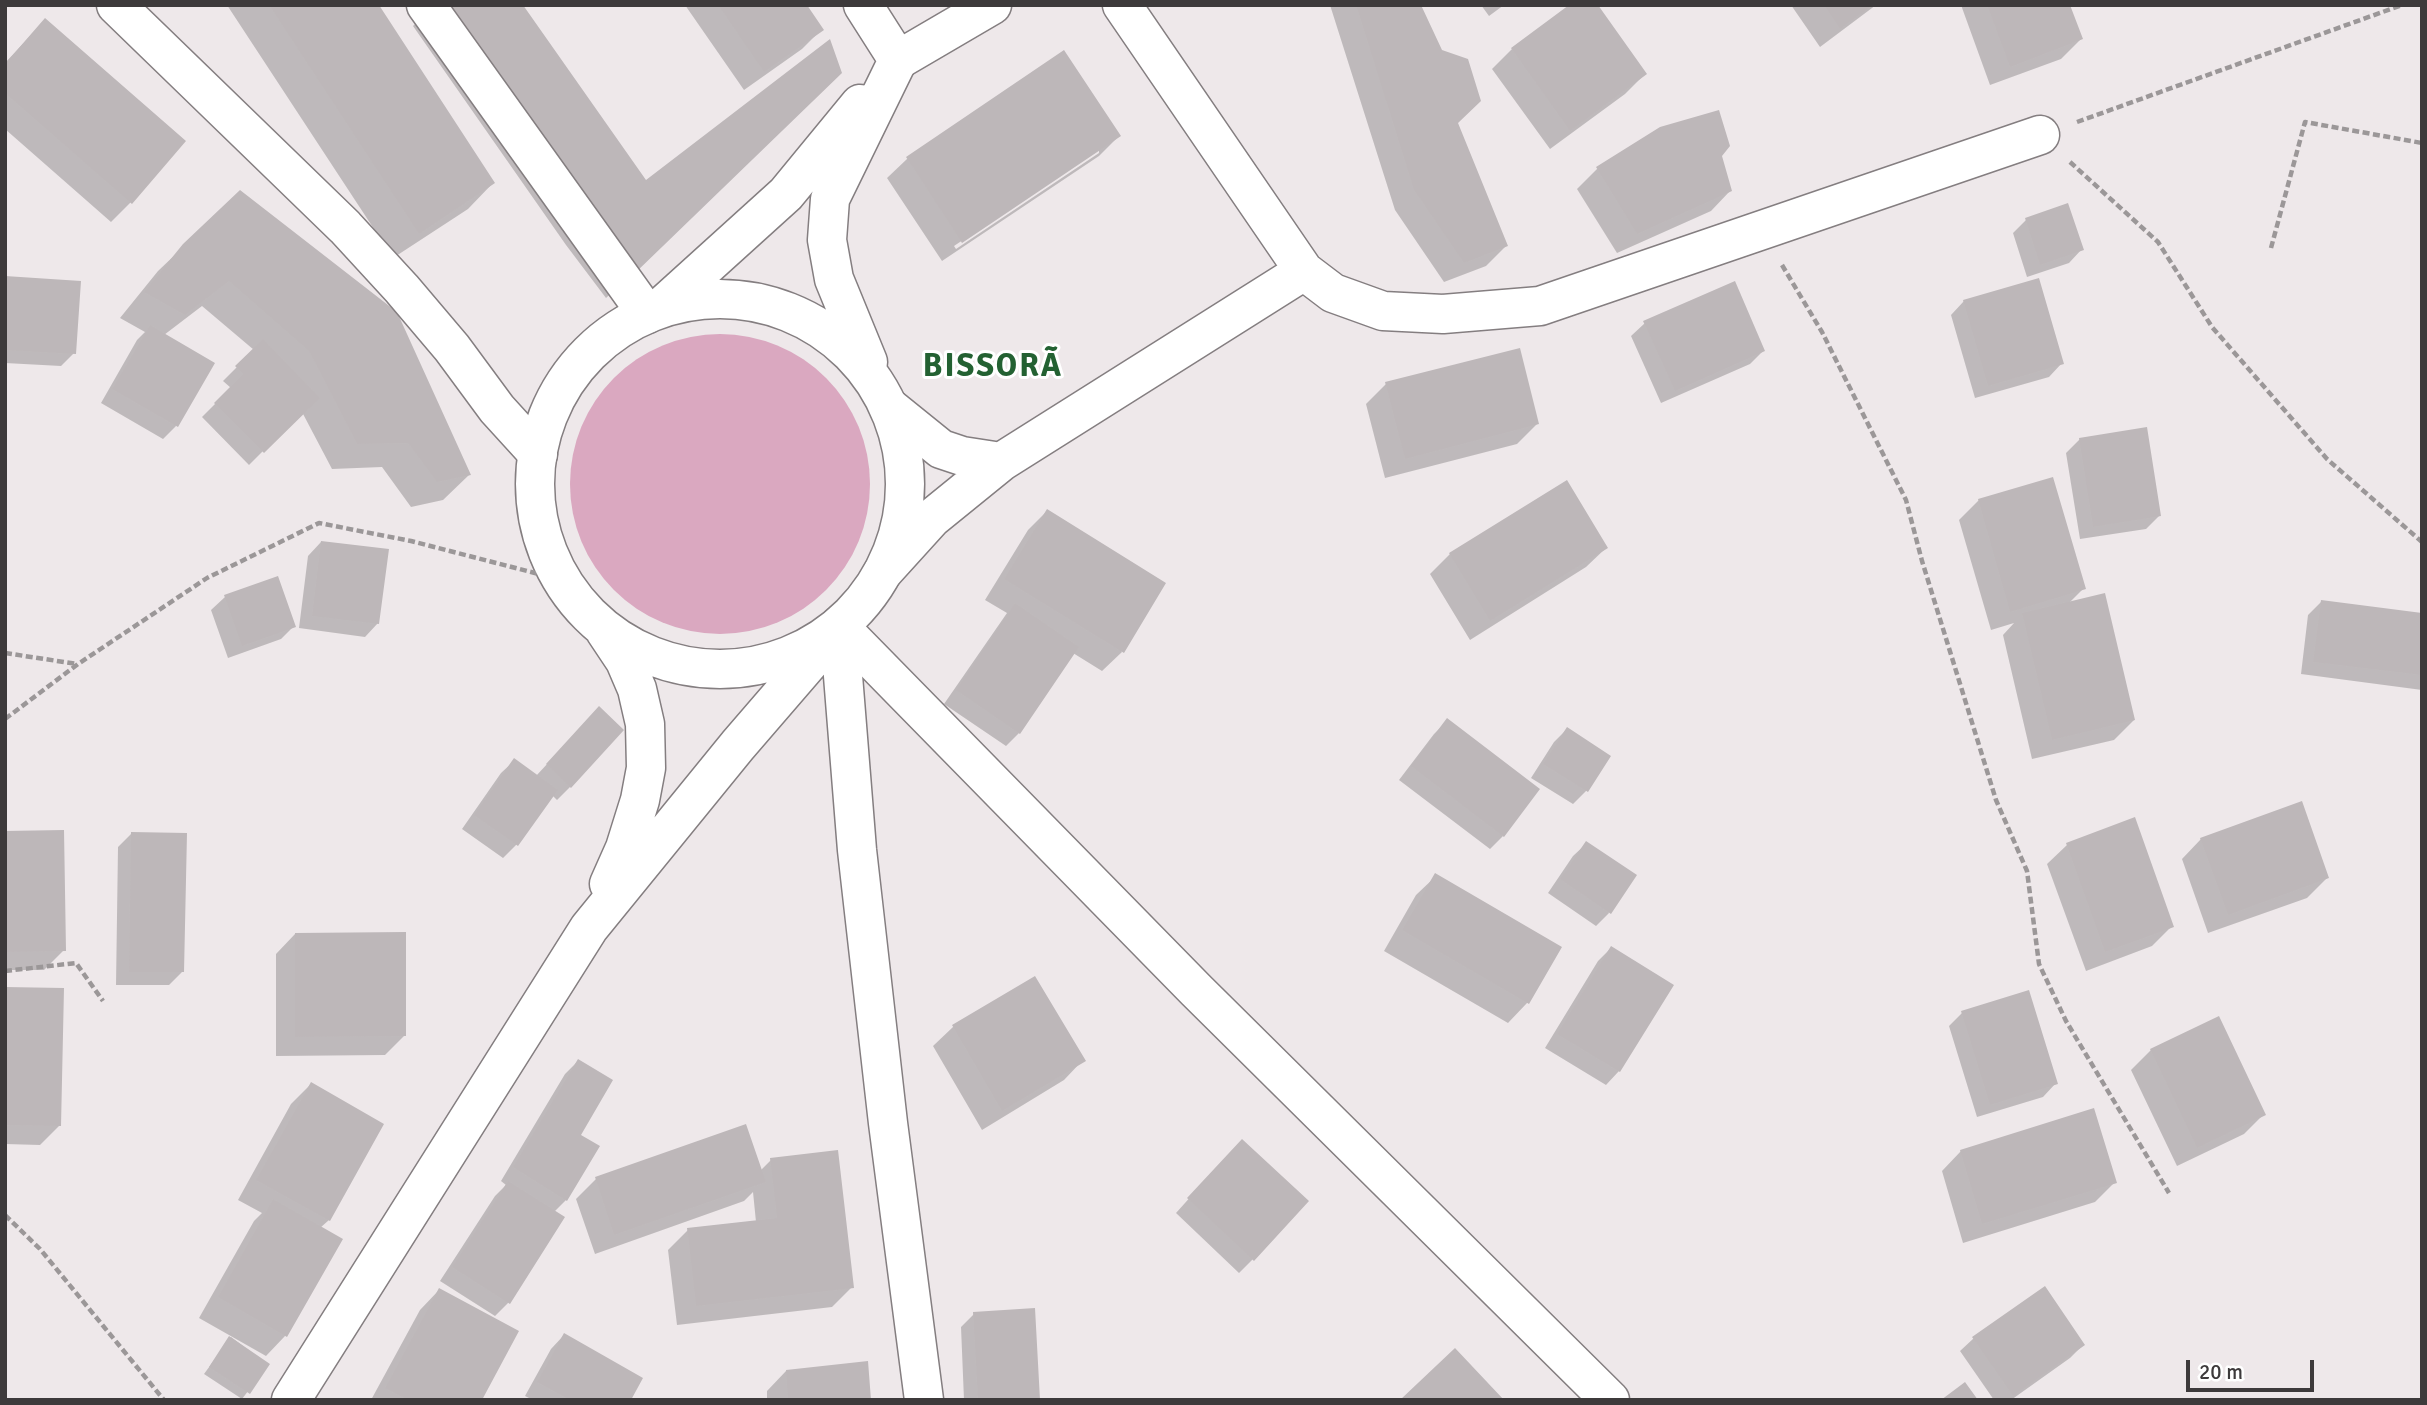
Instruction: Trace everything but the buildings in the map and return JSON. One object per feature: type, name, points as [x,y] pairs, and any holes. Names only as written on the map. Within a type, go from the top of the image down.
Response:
[{"type":"main road","points":[[116,5],[345,228],[402,289],[452,348],[497,409],[538,454]]},
{"type":"main road","points":[[426,5],[653,312]]},
{"type":"main road","points":[[863,5],[898,60]]},
{"type":"main road","points":[[653,312],[786,194],[898,60],[992,5]]},
{"type":"main road","points":[[1122,5],[1304,271],[1333,293],[1383,311],[1443,314],[1540,306],[2040,135]]},
{"type":"main road","points":[[883,572],[897,538],[904,508],[905,470],[899,437],[834,279],[827,240],[830,199],[898,60]]},
{"type":"main road","points":[[291,1400],[589,928],[738,745],[865,599],[883,572],[932,518],[1001,462],[1304,271]]},
{"type":"main road","points":[[839,626],[805,649],[758,666],[728,670],[692,668],[663,661],[633,648],[612,636],[584,610],[562,580],[542,536],[535,490],[538,454],[551,411],[572,374],[608,337],[629,322],[696,300],[728,298],[773,306],[807,320],[840,342],[863,365],[883,397],[941,449],[962,456],[1001,462]]},
{"type":"main road","points":[[589,928],[625,848],[640,800],[646,768],[645,724],[638,689],[625,661],[602,626]]},
{"type":"main road","points":[[839,626],[857,850],[888,1124],[925,1400]]},
{"type":"main road","points":[[839,626],[1196,990],[1610,1400]]},
{"type":"path","points":[[2402,5],[2040,135],[2158,242],[2212,327],[2327,459],[2422,542]]},
{"type":"path","points":[[2272,248],[2305,122],[2422,143]]},
{"type":"path","points":[[1762,231],[1822,332],[1906,499],[1922,561],[1996,800],[2028,871],[2039,964],[2066,1021],[2169,1193]]},
{"type":"path","points":[[5,719],[78,664],[207,578],[318,523],[411,541],[562,580]]},
{"type":"path","points":[[5,653],[78,664]]},
{"type":"path","points":[[5,971],[76,963],[103,1001]]},
{"type":"path","points":[[5,1215],[40,1249],[164,1400]]},
{"type":"shaded area","points":[[735,334],[764,340],[791,351],[815,368],[836,389],[859,426],[868,455],[868,513],[853,555],[836,579],[815,600],[791,617],[764,628],[735,634],[705,634],[676,628],[649,617],[625,600],[595,568],[581,542],[572,513],[570,469],[576,440],[587,413],[604,389],[636,359],[662,345],[691,336]]},
{"type":"district","name":"BISSORÃ","points":[[993,368]]}]
